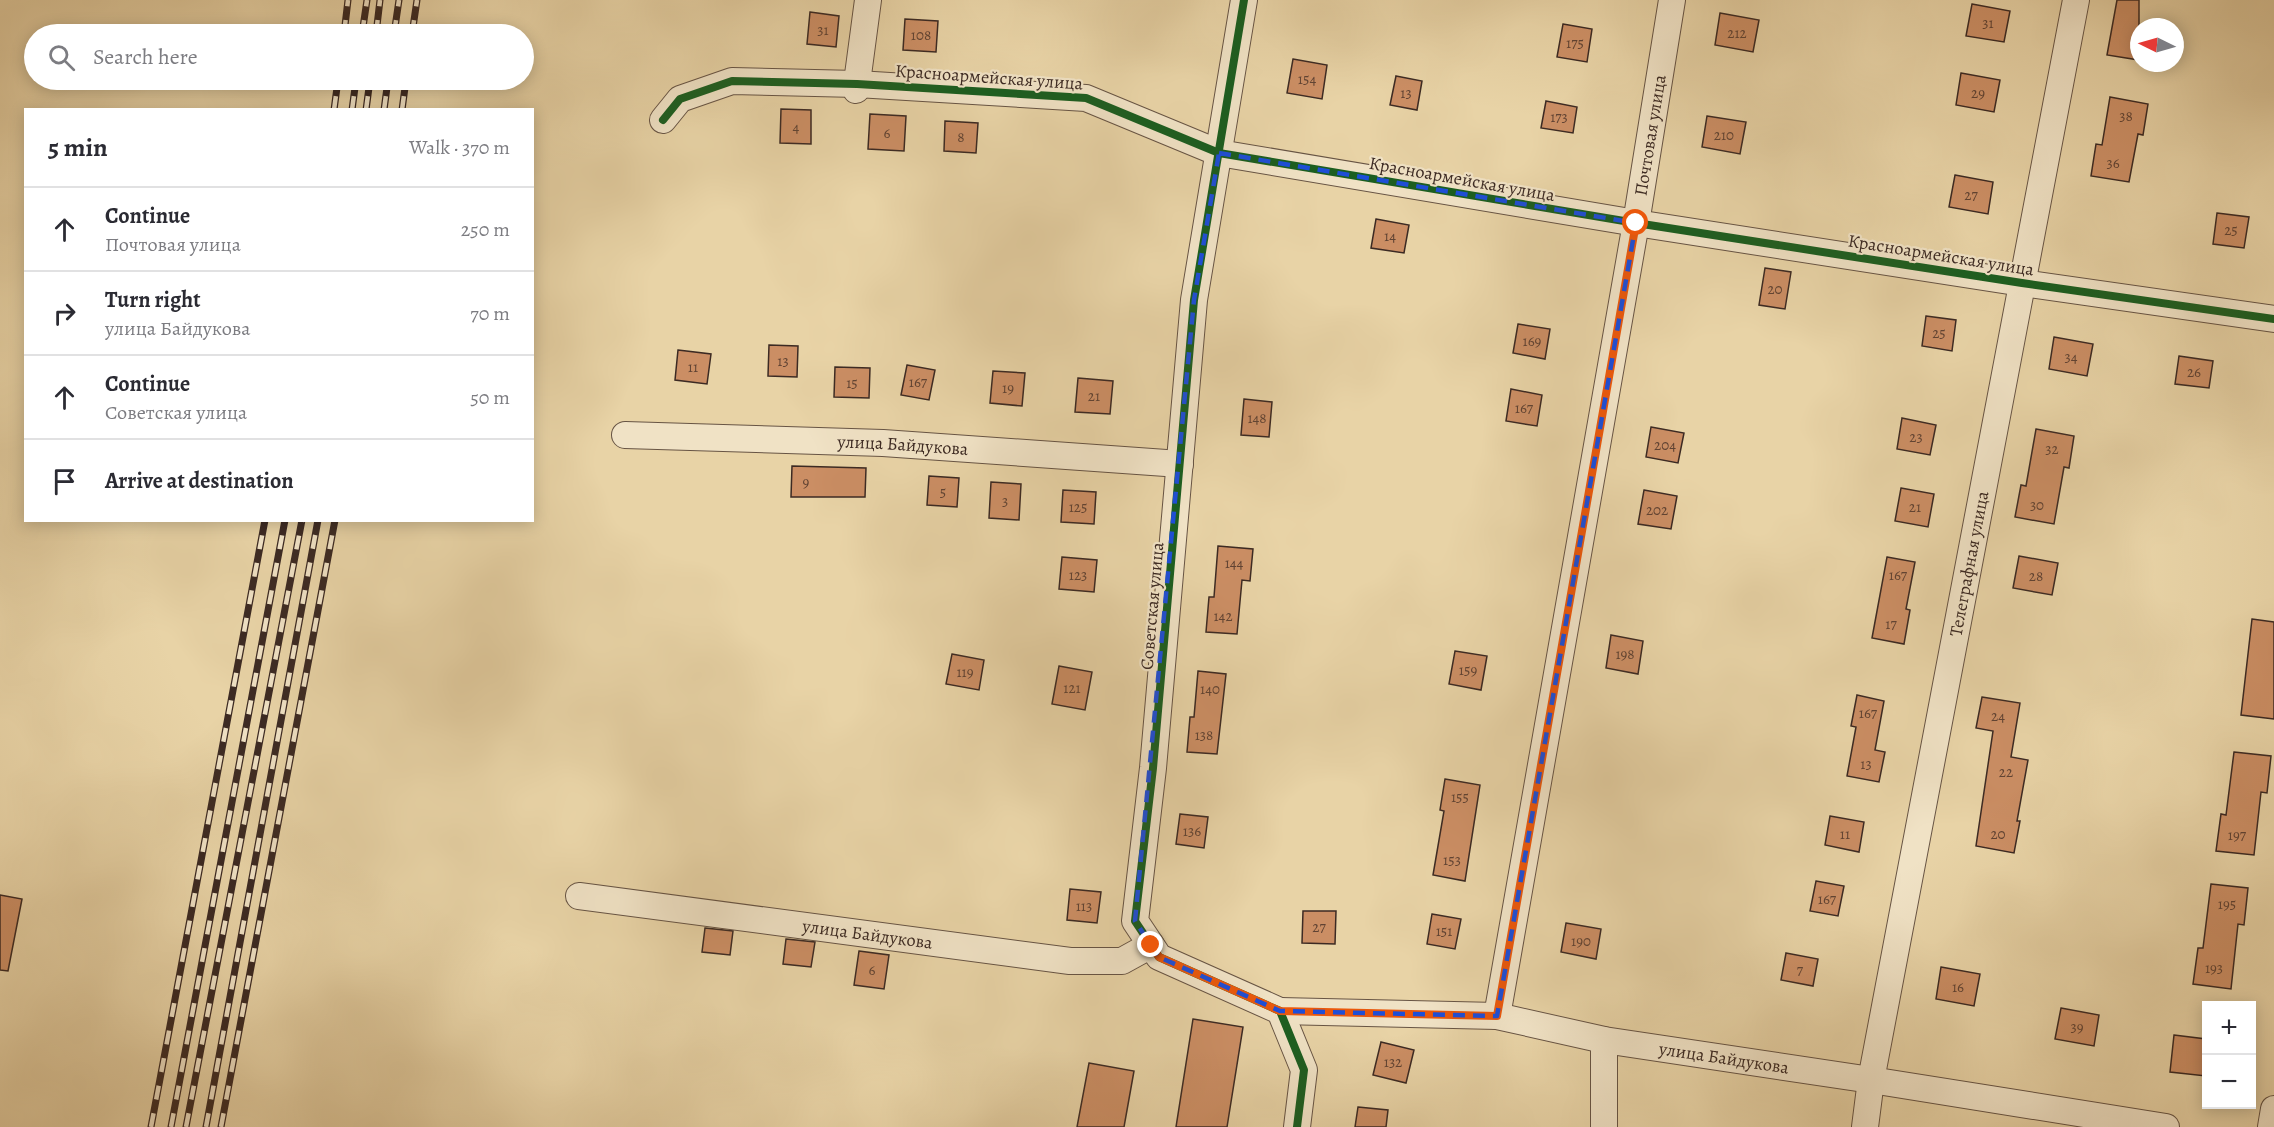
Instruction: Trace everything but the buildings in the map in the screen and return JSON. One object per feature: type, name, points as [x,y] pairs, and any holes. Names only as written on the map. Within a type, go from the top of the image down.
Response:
[{"type":"street","points":[[857,87],[868,0]]},
{"type":"street","name":"Советская улица","points":[[1244,0],[1194,300],[1153,768],[1135,921],[1159,957],[1280,1011]]},
{"type":"street","name":"Почтовая улица","points":[[1497,1016],[1636,223],[1672,0]]},
{"type":"street","name":"Телеграфная улица","points":[[1865,1127],[2076,0]]},
{"type":"street","name":"Красноармейская улица","points":[[663,120],[680,99],[732,81],[1086,98],[1219,153],[1636,223],[2022,283],[2274,319]]},
{"type":"street","name":"улица Байдукова","points":[[625,435],[883,443],[1180,464]]},
{"type":"street","name":"улица Байдукова","points":[[579,896],[1070,961],[1122,961],[1151,945]]},
{"type":"street","points":[[1280,1011],[1304,1070],[1298,1127]]},
{"type":"street","name":"улица Байдукова","points":[[1280,1011],[1497,1016],[1604,1040],[2166,1127]]},
{"type":"street","points":[[1604,1040],[1605,1127]]},
{"type":"street","points":[[2271,1127],[2274,1109]]},
{"type":"highlighted area","points":[[1219,153],[1636,223],[1497,1016],[1280,1011],[1159,957],[1135,921],[1194,300]]},
{"type":"railway","points":[[345,24],[348,0]]},
{"type":"railway","points":[[363,24],[367,0]]},
{"type":"railway","points":[[377,24],[380,0]]},
{"type":"railway","points":[[395,24],[399,0]]},
{"type":"railway","points":[[413,24],[417,0]]},
{"type":"railway","points":[[334,108],[337,90]]},
{"type":"railway","points":[[352,108],[355,90]]},
{"type":"railway","points":[[366,108],[369,90]]},
{"type":"railway","points":[[384,108],[387,90]]},
{"type":"railway","points":[[402,108],[405,90]]},
{"type":"railway","points":[[151,1127],[265,522]]},
{"type":"railway","points":[[171,1127],[285,522]]},
{"type":"railway","points":[[186,1127],[302,522]]},
{"type":"railway","points":[[206,1127],[318,522]]},
{"type":"railway","points":[[221,1127],[335,522]]},
{"type":"cycle path","points":[[1244,0],[1194,300],[1153,768],[1135,921],[1159,957],[1280,1011],[1304,1070],[1297,1127]]},
{"type":"cycle path","points":[[663,120],[680,99],[732,81],[857,84],[1086,98],[1219,153],[1636,223],[2022,283],[2274,319]]},
{"type":"route","points":[[1151,945],[1159,957],[1280,1011],[1497,1016],[1636,223]]}]
